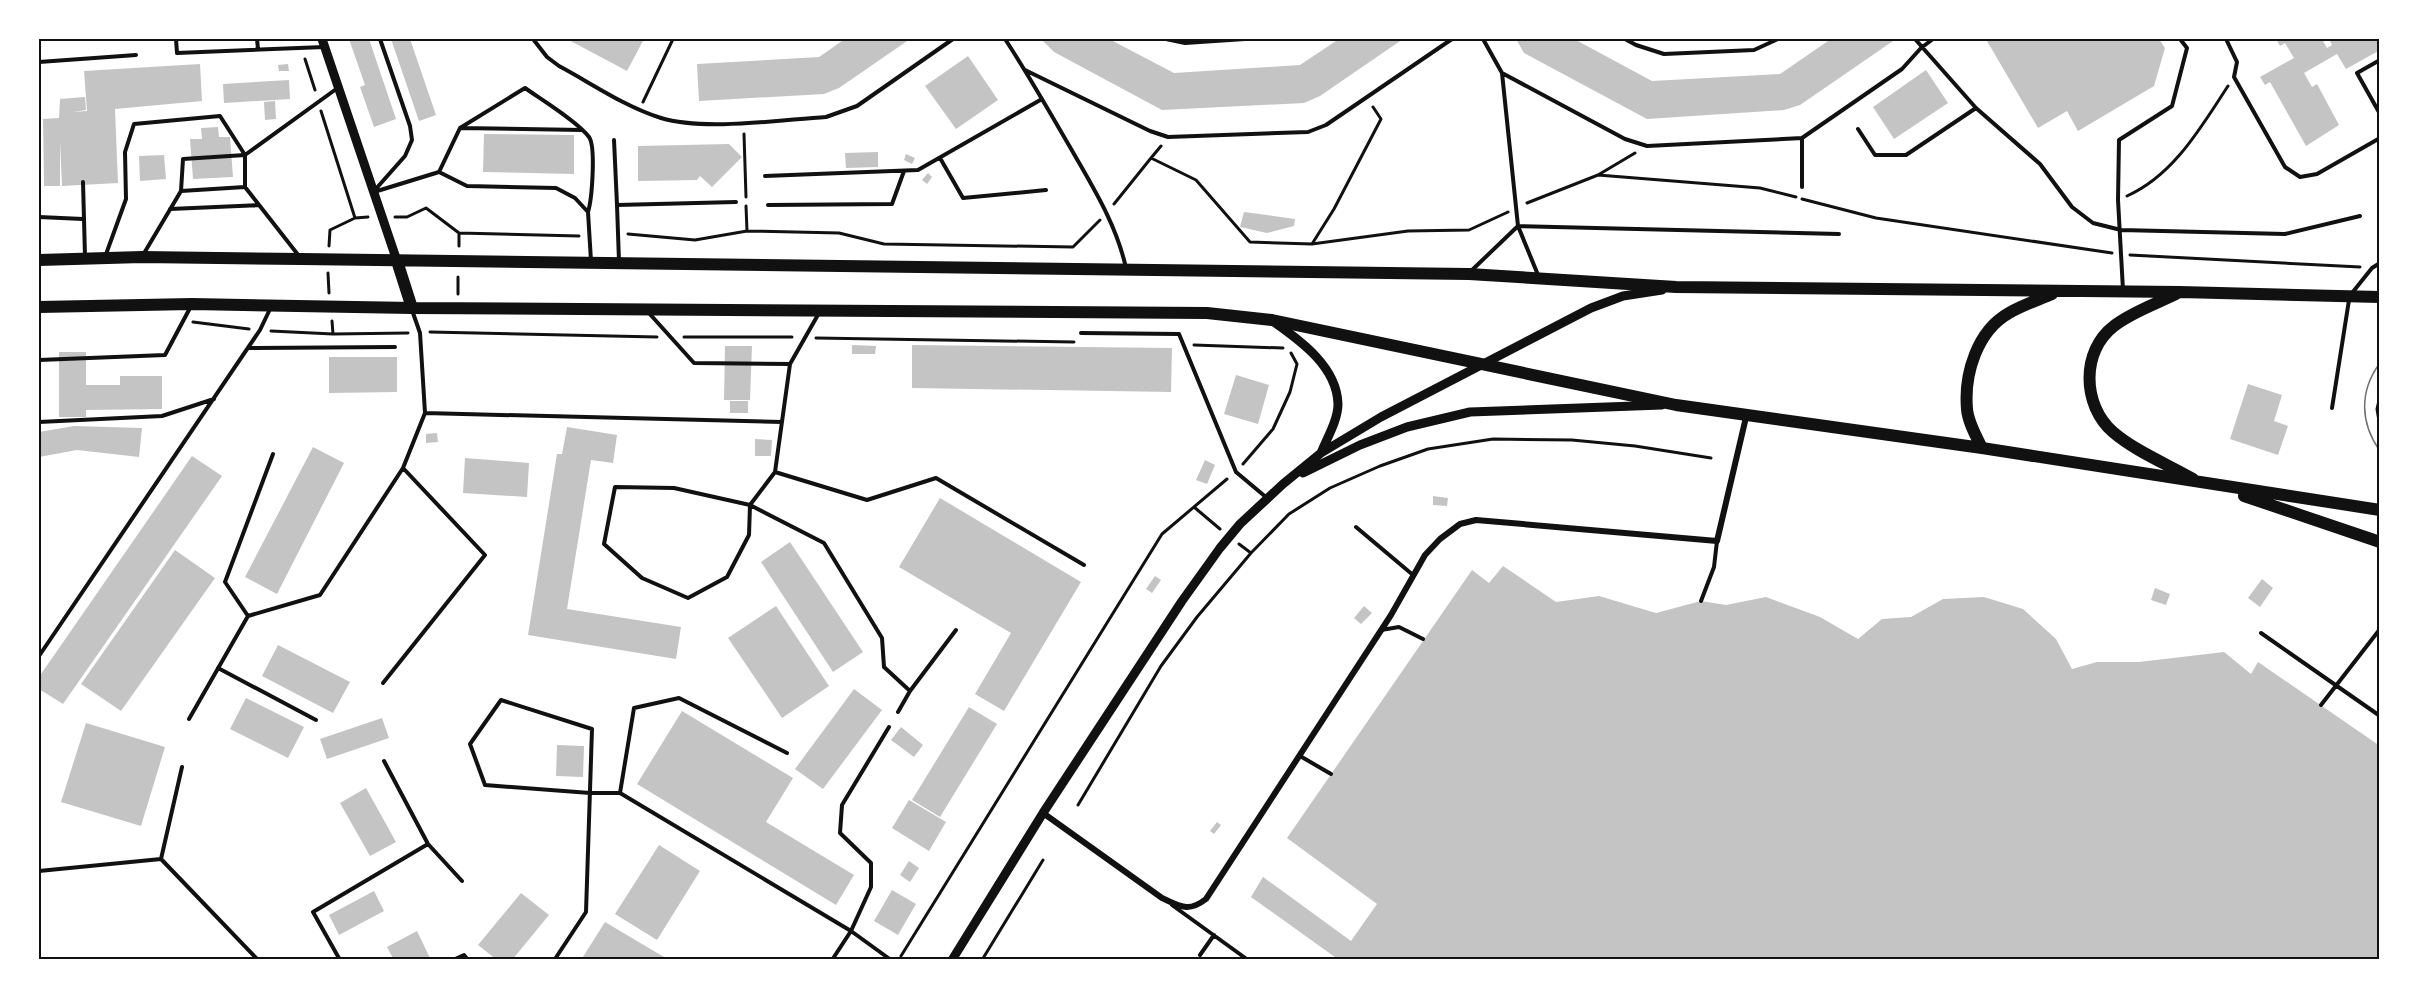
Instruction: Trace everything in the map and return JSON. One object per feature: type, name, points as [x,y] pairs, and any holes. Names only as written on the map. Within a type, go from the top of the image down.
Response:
[{"type":"main road","points":[[39,260],[142,257],[1469,274],[1676,287],[2123,294],[2180,292],[2380,297]]},
{"type":"main road","points":[[397,261],[412,309]]},
{"type":"main road","points":[[2180,292],[2118,323],[2104,336],[2093,357],[2089,388],[2096,407],[2111,430],[2199,482]]},
{"type":"main road","points":[[1982,448],[1967,411],[1969,375],[1978,347],[1990,329],[2008,313],[2056,293]]},
{"type":"main road","points":[[39,307],[192,304],[412,309],[1207,313],[1272,320],[1676,405],[1747,413],[1982,448],[2380,510]]},
{"type":"main road","points":[[2214,485],[2380,542]]},
{"type":"street","points":[[324,43],[397,261]]},
{"type":"street","points":[[952,960],[1043,813],[1182,601],[1240,524],[1283,484],[1322,453],[1382,417],[1484,363],[1602,304],[1623,296],[1676,287]]},
{"type":"street","points":[[1272,320],[1302,342],[1325,368],[1335,386],[1338,405],[1322,453]]},
{"type":"street","points":[[1283,484],[1369,441],[1407,427],[1470,412],[1676,405]]},
{"type":"street","points":[[1043,813],[1162,898],[1184,908],[1196,907],[1206,899],[1381,630],[1425,555],[1440,538],[1460,524],[1476,520],[1717,541],[1747,413]]},
{"type":"lane","points":[[176,39],[177,53],[302,48],[324,43]]},
{"type":"lane","points":[[256,39],[258,49]]},
{"type":"lane","points":[[374,192],[405,156],[412,140],[410,126],[380,39]]},
{"type":"lane","points":[[533,39],[547,57],[559,66],[640,109],[660,118],[682,123],[743,122],[841,114],[857,106],[953,39]]},
{"type":"lane","points":[[1005,39],[1025,69],[1107,213],[1120,243],[1127,271]]},
{"type":"lane","points":[[1166,39],[1185,43],[1245,39]]},
{"type":"lane","points":[[1025,69],[1150,131],[1168,137],[1308,132],[1326,125],[1368,98],[1452,39]]},
{"type":"lane","points":[[1483,39],[1502,73],[1518,226],[1540,278]]},
{"type":"lane","points":[[1625,39],[1664,54],[1754,50],[1778,39]]},
{"type":"lane","points":[[1915,39],[1976,108],[2040,164],[2072,207],[2093,224],[2121,230],[2285,234],[2360,216]]},
{"type":"lane","points":[[1502,73],[1624,139],[1647,146],[1802,138],[1902,69],[1921,48],[1933,39]]},
{"type":"lane","points":[[2123,294],[2118,200],[2119,140],[2172,106],[2187,48],[2181,39]]},
{"type":"lane","points":[[2226,39],[2237,62],[2234,76],[2285,167],[2301,177],[2317,174],[2380,138]]},
{"type":"lane","points":[[39,62],[136,55]]},
{"type":"lane","points":[[2380,60],[2357,73],[2380,114]]},
{"type":"lane","points":[[142,257],[181,191],[183,159],[245,155],[339,87]]},
{"type":"lane","points":[[439,172],[460,128],[525,88],[583,130],[591,139],[593,196],[588,212],[591,264]]},
{"type":"lane","points":[[765,176],[918,170],[1042,99]]},
{"type":"lane","points":[[1858,129],[1875,155],[1906,155],[1976,108]]},
{"type":"lane","points":[[105,258],[126,199],[125,152],[134,124],[220,116],[245,155],[244,187],[301,259]]},
{"type":"lane","points":[[460,128],[583,130]]},
{"type":"lane","points":[[1802,138],[1802,187]]},
{"type":"lane","points":[[614,140],[619,264]]},
{"type":"lane","points":[[940,158],[963,198],[1046,190]]},
{"type":"lane","points":[[768,206],[892,204],[904,171]]},
{"type":"lane","points":[[374,192],[439,172],[467,186],[556,188],[575,198],[588,212]]},
{"type":"lane","points":[[83,182],[85,259]]},
{"type":"lane","points":[[181,191],[244,187]]},
{"type":"lane","points":[[617,205],[736,202]]},
{"type":"lane","points":[[170,209],[259,205]]},
{"type":"lane","points":[[39,217],[83,219]]},
{"type":"lane","points":[[1469,274],[1518,226],[1839,234]]},
{"type":"lane","points":[[2332,408],[2350,297],[2372,268],[2380,263]]},
{"type":"lane","points":[[39,360],[165,355],[192,304]]},
{"type":"lane","points":[[39,656],[260,330],[272,306]]},
{"type":"lane","points":[[189,718],[248,616],[320,595],[404,468],[425,413],[420,333],[412,309]]},
{"type":"lane","points":[[646,309],[694,363],[790,364]]},
{"type":"lane","points":[[821,310],[790,364],[775,472],[750,505],[749,535],[727,577],[688,598],[642,578],[604,544],[615,488],[674,488],[750,505],[824,543],[882,638],[884,667],[910,691]]},
{"type":"lane","points":[[1081,333],[1179,334],[1236,472],[1268,498]]},
{"type":"lane","points":[[248,348],[395,347]]},
{"type":"lane","points":[[39,422],[162,416],[214,398]]},
{"type":"lane","points":[[425,413],[782,422]]},
{"type":"lane","points":[[248,616],[225,582],[273,454]]},
{"type":"lane","points":[[383,683],[485,555],[404,468]]},
{"type":"lane","points":[[775,472],[867,500],[936,478],[1084,565]]},
{"type":"lane","points":[[1356,527],[1414,575]]},
{"type":"lane","points":[[1701,601],[1714,567],[1717,541]]},
{"type":"lane","points":[[1381,630],[1399,627],[1423,639]]},
{"type":"lane","points":[[2321,705],[2380,629]]},
{"type":"lane","points":[[898,712],[910,691],[956,630]]},
{"type":"lane","points":[[2261,633],[2380,716]]},
{"type":"lane","points":[[218,668],[316,720]]},
{"type":"lane","points":[[620,793],[634,708],[679,698],[787,753]]},
{"type":"lane","points":[[555,959],[586,912],[590,793],[592,729],[501,700],[470,744],[485,785],[590,793],[620,793],[851,931],[891,960]]},
{"type":"lane","points":[[832,960],[851,931],[872,887],[871,863],[840,832],[842,805],[889,727]]},
{"type":"lane","points":[[1299,755],[1331,774]]},
{"type":"lane","points":[[384,761],[428,844],[462,881]]},
{"type":"lane","points":[[161,859],[182,767]]},
{"type":"lane","points":[[340,960],[313,912],[428,844]]},
{"type":"lane","points":[[39,870],[161,859]]},
{"type":"lane","points":[[161,859],[258,960]]},
{"type":"lane","points":[[1162,898],[1248,960]]},
{"type":"lane","points":[[1200,955],[1214,935]]},
{"type":"lane","points":[[453,960],[464,955],[468,960]]},
{"type":"path","points":[[640,109],[673,39]]},
{"type":"path","points":[[302,48],[355,218]]},
{"type":"path","points":[[2118,200],[2145,188],[2172,165],[2201,128],[2234,76]]},
{"type":"path","points":[[1312,244],[1334,209],[1381,119],[1368,98]]},
{"type":"path","points":[[743,122],[747,231]]},
{"type":"path","points":[[617,234],[695,240],[747,231],[839,233],[884,244],[1073,247],[1107,213],[1168,137]]},
{"type":"path","points":[[1151,158],[1196,180],[1250,242],[1312,244],[1408,231],[1469,230],[1516,208],[1598,175],[1647,146]]},
{"type":"path","points":[[1598,175],[1760,188],[1876,218],[2122,254],[2372,268]]},
{"type":"path","points":[[333,334],[327,260],[330,230],[355,218],[407,217],[426,208],[459,233],[590,237]]},
{"type":"path","points":[[457,309],[459,233]]},
{"type":"path","points":[[182,321],[260,330],[333,334],[458,331],[670,337],[1077,342]]},
{"type":"path","points":[[898,960],[1162,534],[1236,472],[1273,429],[1290,392],[1297,364],[1291,353],[1281,346],[1184,344]]},
{"type":"path","points":[[2380,396],[2377,409],[2380,427]]},
{"type":"path","points":[[1078,805],[1161,666],[1197,616],[1251,553],[1289,514],[1330,488],[1428,448],[1493,439],[1572,440],[1635,446],[1711,458]]},
{"type":"path","points":[[982,960],[1043,860]]},
{"type":"building","points":[[349,39],[369,39],[396,119],[374,127],[360,87],[365,85]]},
{"type":"building","points":[[391,39],[410,39],[436,115],[419,121]]},
{"type":"building","points":[[567,39],[644,39],[627,71]]},
{"type":"building","points":[[845,39],[910,39],[839,88],[824,94],[699,101],[697,64],[819,57]]},
{"type":"building","points":[[1041,39],[1109,39],[1174,73],[1300,65],[1339,39],[1403,39],[1320,96],[1304,103],[1162,110],[1054,52]]},
{"type":"building","points":[[1516,39],[1574,39],[1652,81],[1780,74],[1831,39],[1896,39],[1800,105],[1784,110],[1647,119],[1524,53]]},
{"type":"building","points":[[1991,39],[2159,39],[2165,48],[2154,86],[2078,131],[2067,111],[2038,128],[1987,41]]},
{"type":"building","points":[[2276,39],[2322,39],[2327,48],[2332,45],[2329,39],[2380,39],[2380,50],[2346,69],[2337,54],[2304,73],[2312,87],[2317,84],[2339,125],[2306,146],[2270,82],[2265,85],[2260,77],[2294,58],[2285,43],[2280,46]]},
{"type":"building","points":[[968,56],[998,100],[956,129],[925,86]]},
{"type":"building","points":[[200,64],[202,101],[115,109],[118,183],[62,186],[60,141],[60,186],[44,186],[43,119],[59,118],[60,99],[85,97],[86,110],[73,112],[87,111],[84,71]]},
{"type":"building","points":[[288,64],[289,71],[279,71],[278,65]]},
{"type":"building","points":[[1926,70],[1948,103],[1894,139],[1873,107]]},
{"type":"building","points":[[289,80],[290,99],[224,103],[223,84]]},
{"type":"building","points":[[275,101],[276,119],[265,120],[264,102]]},
{"type":"building","points":[[218,127],[219,137],[230,137],[233,177],[193,179],[190,139],[202,139],[201,128]]},
{"type":"building","points":[[484,134],[574,135],[574,174],[483,172]]},
{"type":"building","points":[[729,144],[742,157],[712,187],[700,176],[697,180],[638,181],[638,146]]},
{"type":"building","points":[[878,152],[878,167],[846,168],[845,153]]},
{"type":"building","points":[[906,154],[915,158],[912,164],[904,160]]},
{"type":"building","points":[[164,155],[166,179],[140,181],[139,156]]},
{"type":"building","points":[[928,173],[932,177],[927,184],[922,180]]},
{"type":"building","points":[[1244,212],[1295,219],[1294,226],[1267,233],[1240,227]]},
{"type":"building","points":[[852,345],[876,346],[875,354],[852,354]]},
{"type":"building","points":[[912,345],[1172,348],[1171,392],[912,388]]},
{"type":"building","points":[[725,346],[752,346],[750,400],[724,400]]},
{"type":"building","points":[[59,352],[86,352],[86,385],[120,385],[120,376],[162,376],[162,409],[86,410],[86,417],[59,417]]},
{"type":"building","points":[[329,357],[397,357],[397,392],[329,393]]},
{"type":"building","points":[[1236,375],[1269,385],[1258,424],[1224,414]]},
{"type":"building","points":[[2248,384],[2282,395],[2274,421],[2288,426],[2278,455],[2230,439]]},
{"type":"building","points":[[730,401],[748,401],[748,413],[730,413]]},
{"type":"building","points":[[74,426],[142,428],[139,457],[77,450],[39,457],[39,432]]},
{"type":"building","points":[[567,427],[617,435],[613,463],[591,460],[567,609],[681,627],[676,659],[528,635],[557,454],[562,454]]},
{"type":"building","points":[[437,433],[438,442],[426,443],[426,434]]},
{"type":"building","points":[[755,439],[772,440],[771,456],[755,456]]},
{"type":"building","points":[[313,447],[344,463],[277,594],[245,577]]},
{"type":"building","points":[[192,456],[222,476],[63,704],[39,689],[39,677]]},
{"type":"building","points":[[465,458],[529,463],[527,497],[463,493]]},
{"type":"building","points":[[1205,460],[1215,465],[1207,484],[1196,480]]},
{"type":"building","points":[[1433,496],[1448,498],[1447,506],[1433,505]]},
{"type":"building","points":[[940,498],[1081,582],[1004,711],[975,694],[1011,633],[899,567]]},
{"type":"building","points":[[790,542],[863,652],[833,672],[761,562]]},
{"type":"building","points":[[175,550],[215,578],[121,711],[81,684]]},
{"type":"building","points":[[1503,566],[1556,602],[1599,596],[1656,613],[1701,601],[1726,605],[1766,597],[1820,617],[1858,639],[1882,619],[1911,617],[1943,599],[1984,597],[2023,609],[2056,639],[2072,669],[2097,662],[2139,662],[2224,652],[2251,674],[2258,662],[2380,746],[2380,960],[1339,960],[1251,897],[1263,877],[1351,941],[1377,904],[1287,838],[1472,570],[1489,583]]},
{"type":"building","points":[[1155,576],[1161,580],[1152,593],[1146,589]]},
{"type":"building","points":[[2262,579],[2273,588],[2260,607],[2248,598]]},
{"type":"building","points":[[2155,588],[2170,594],[2166,605],[2151,600]]},
{"type":"building","points":[[776,606],[829,686],[782,718],[728,638]]},
{"type":"building","points":[[1364,606],[1372,613],[1361,624],[1354,618]]},
{"type":"building","points":[[278,645],[350,682],[333,713],[262,676]]},
{"type":"building","points":[[854,689],[882,710],[823,789],[795,769]]},
{"type":"building","points":[[246,698],[304,727],[288,758],[230,729]]},
{"type":"building","points":[[969,707],[997,724],[940,817],[912,800]]},
{"type":"building","points":[[682,711],[793,778],[766,822],[854,875],[836,905],[637,784]]},
{"type":"building","points":[[382,718],[389,738],[327,759],[320,739]]},
{"type":"building","points":[[86,723],[165,747],[141,826],[61,802]]},
{"type":"building","points":[[901,727],[923,745],[914,757],[891,740]]},
{"type":"building","points":[[557,745],[584,746],[583,777],[556,776]]},
{"type":"building","points":[[366,788],[396,842],[370,856],[340,803]]},
{"type":"building","points":[[909,800],[946,822],[929,851],[892,828]]},
{"type":"building","points":[[1217,822],[1221,825],[1214,834],[1210,831]]},
{"type":"building","points":[[659,845],[700,871],[657,940],[615,914]]},
{"type":"building","points":[[909,861],[919,868],[910,882],[900,875]]},
{"type":"building","points":[[892,890],[916,904],[898,935],[874,921]]},
{"type":"building","points":[[374,891],[384,911],[339,935],[329,915]]},
{"type":"building","points":[[521,893],[549,915],[512,960],[497,960],[478,945]]},
{"type":"building","points":[[605,922],[669,960],[581,960]]},
{"type":"building","points":[[417,931],[430,958],[394,960],[387,947]]},
{"type":"tram line","points":[[2380,363],[2373,374],[2365,396],[2366,418],[2373,440],[2380,451]]}]
